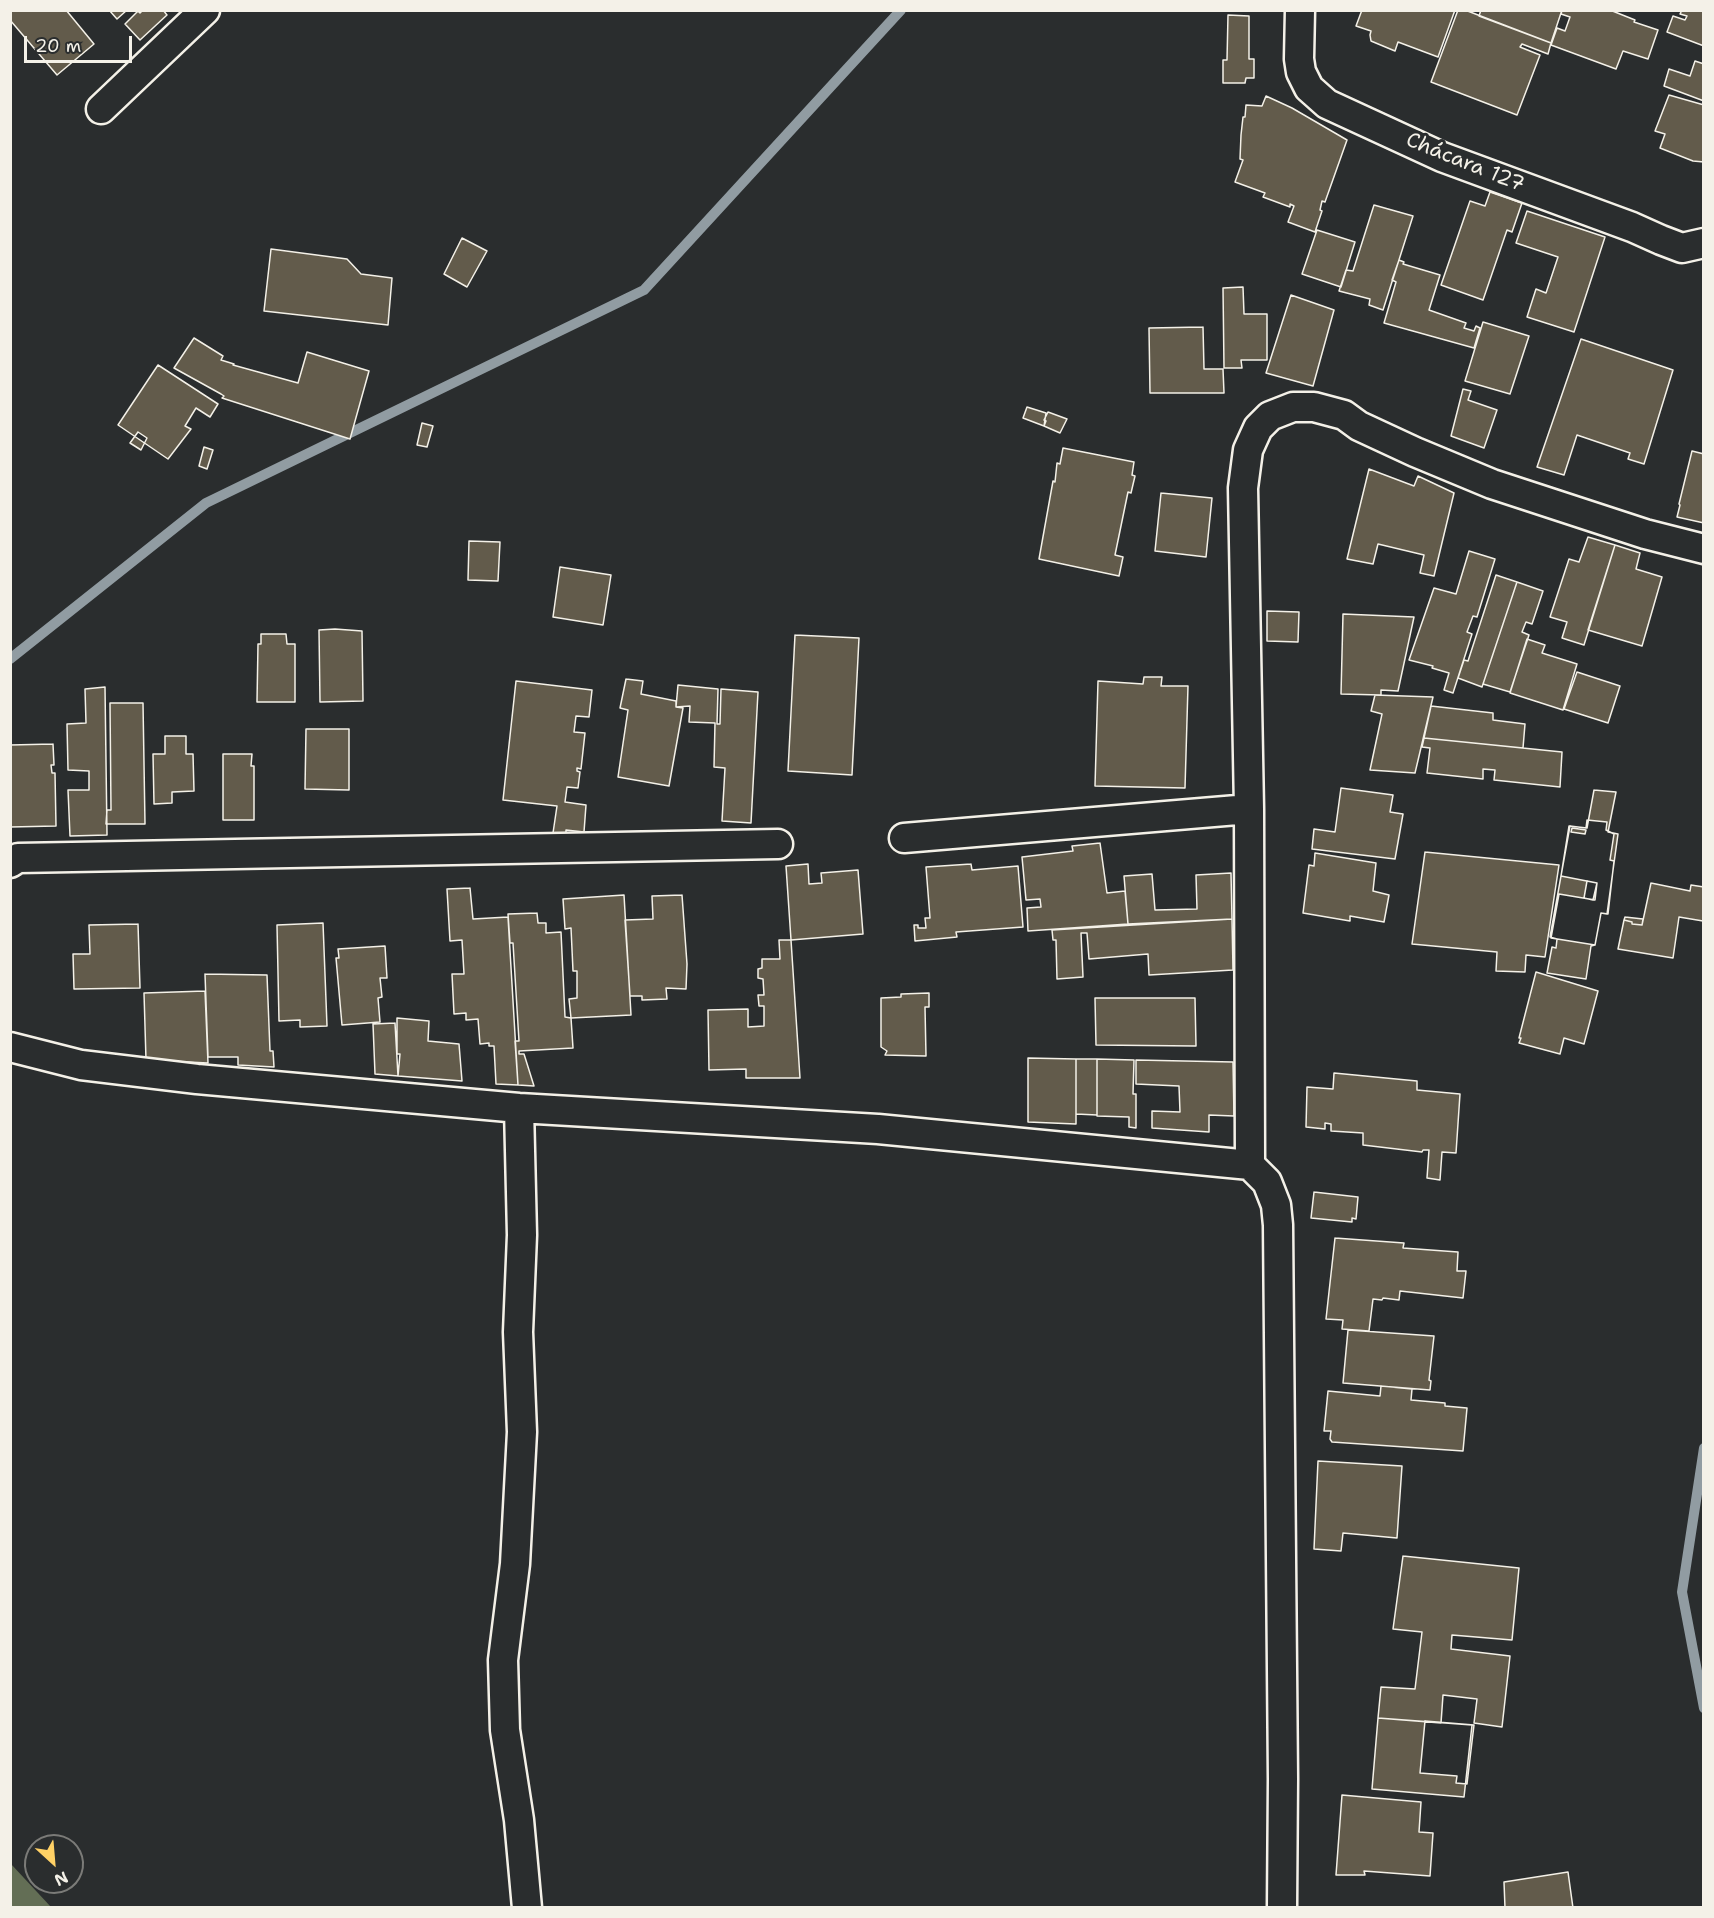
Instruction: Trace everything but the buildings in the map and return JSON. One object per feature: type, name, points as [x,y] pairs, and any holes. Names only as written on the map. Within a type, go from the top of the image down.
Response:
[{"type":"street","points":[[101,109],[205,10]]},
{"type":"street","name":"Chácara 127","points":[[1300,10],[1301,72],[1309,88],[1327,104],[1442,157],[1632,227],[1682,248],[1704,243]]},
{"type":"street","points":[[1250,1165],[1249,809],[1243,488],[1248,450],[1258,428],[1270,416],[1293,407],[1314,407],[1344,415],[1359,426],[1406,448],[1492,484],[1645,534],[1704,549]]},
{"type":"street","points":[[904,837],[1249,809]]},
{"type":"street","points":[[10,863],[18,858],[778,844]]},
{"type":"street","points":[[10,1047],[81,1065],[196,1079],[519,1108],[878,1130],[1250,1165],[1267,1182],[1276,1205],[1278,1225],[1282,1908]]},
{"type":"street","points":[[519,1108],[522,1235],[518,1332],[522,1432],[515,1564],[503,1660],[505,1730],[519,1820],[526,1908]]},
{"type":"green space","points":[[10,1864],[24,1878],[24,1894],[39,1894],[51,1907],[11,1907]]},
{"type":"waterway","points":[[10,659],[206,503],[644,290],[901,10]]},
{"type":"waterway","points":[[1704,1448],[1682,1592],[1704,1708]]}]
